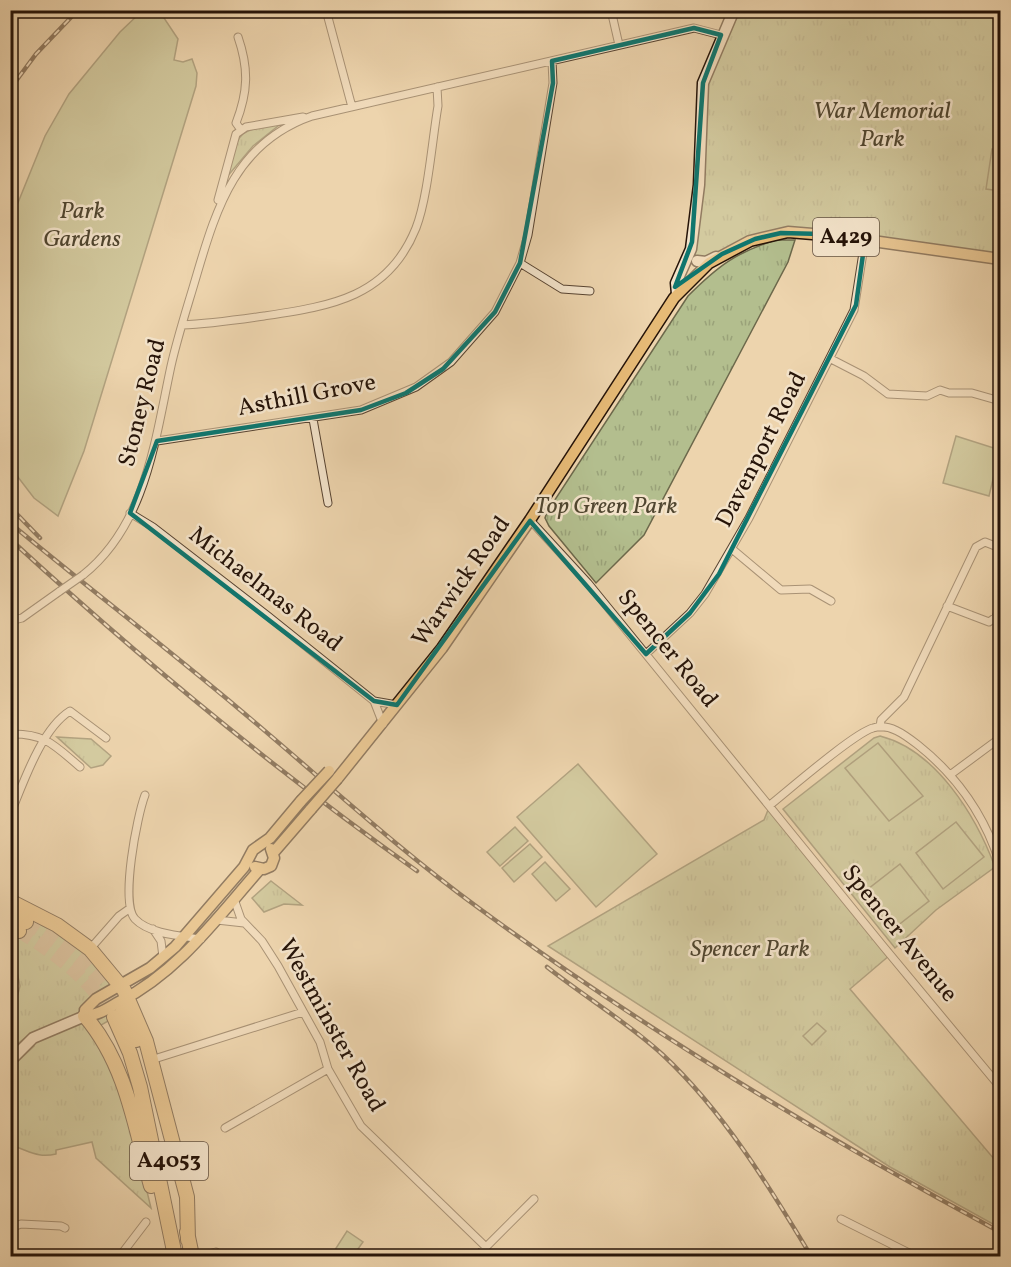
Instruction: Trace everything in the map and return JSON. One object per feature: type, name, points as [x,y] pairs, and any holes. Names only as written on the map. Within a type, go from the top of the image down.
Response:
[{"type":"highway","points":[[10,901],[57,925],[90,949],[125,992],[151,1060],[187,1197],[191,1252]]},
{"type":"highway","points":[[10,914],[18,927]]},
{"type":"highway","name":"A4053","points":[[174,1254],[140,1087],[118,1015],[142,1052],[191,1252]]},
{"type":"highway","name":"A4053","points":[[85,1016],[113,1057],[122,1077],[152,1187],[165,1212]]},
{"type":"main road","points":[[677,294],[676,283],[691,249],[699,185],[702,88],[721,35],[734,10]]},
{"type":"main road","name":"A429","points":[[699,273],[722,254],[755,239],[781,233],[822,234],[1000,259]]},
{"type":"main road","points":[[691,249],[697,261],[699,273]]},
{"type":"main road","points":[[697,261],[706,262],[722,254]]},
{"type":"main road","name":"Warwick Road","points":[[125,992],[184,936],[244,867],[255,848],[261,846],[301,801],[351,759],[383,724],[442,648],[530,520],[677,294],[699,273]]},
{"type":"main road","name":"Warwick Road","points":[[10,1061],[33,1038],[85,1016],[85,1010],[96,999],[125,992],[165,974],[201,939],[260,869],[271,866],[273,853],[311,809],[333,775]]},
{"type":"main road","points":[[261,846],[270,848],[273,853]]},
{"type":"main road","points":[[251,856],[254,866],[260,869]]},
{"type":"street","points":[[326,10],[352,108]]},
{"type":"street","points":[[611,10],[619,45]]},
{"type":"street","points":[[241,130],[282,119],[352,108],[694,28],[721,35]]},
{"type":"street","name":"Stoney Road","points":[[10,621],[22,618],[103,559],[130,513],[147,475],[157,441],[182,324],[216,211],[234,138],[241,130],[236,123],[242,110],[247,85],[244,55],[238,37]]},
{"type":"street","name":"Asthill Grove","points":[[157,441],[354,412],[384,403],[436,375],[458,356],[490,318],[520,263],[528,236],[553,82],[552,61]]},
{"type":"street","points":[[182,324],[222,322],[321,307],[350,298],[378,280],[400,256],[419,219],[438,106],[437,87]]},
{"type":"street","name":"Stoney Road","points":[[216,211],[233,178],[262,146],[287,128],[312,116]]},
{"type":"street","name":"Davenport Road","points":[[646,654],[690,613],[719,574],[831,360],[856,306],[865,240]]},
{"type":"street","points":[[520,263],[562,289],[590,291]]},
{"type":"street","points":[[831,360],[864,376],[888,394],[930,396],[940,390],[952,394],[972,393],[1000,402]]},
{"type":"street","points":[[313,419],[328,503]]},
{"type":"street","name":"Michaelmas Road","points":[[130,513],[148,523],[260,609],[374,701],[397,705]]},
{"type":"street","name":"Spencer Road","points":[[530,520],[588,583],[770,805]]},
{"type":"street","points":[[880,727],[881,720],[904,697],[978,545],[986,542],[1000,548]]},
{"type":"street","points":[[732,549],[781,590],[810,589],[831,601]]},
{"type":"street","points":[[947,606],[989,622],[996,617],[1000,606]]},
{"type":"street","name":"Michaelmas Road","points":[[374,701],[383,724]]},
{"type":"street","points":[[10,815],[29,768],[46,739],[70,711],[106,738]]},
{"type":"street","points":[[770,805],[867,730],[887,727],[903,734],[950,775],[980,818],[1000,864]]},
{"type":"street","points":[[10,734],[26,734],[46,739],[80,766]]},
{"type":"street","points":[[950,775],[1000,738]]},
{"type":"street","points":[[145,795],[137,822],[129,909],[138,922],[153,929],[201,939]]},
{"type":"street","name":"Spencer Avenue","points":[[770,805],[876,938],[1000,1087]]},
{"type":"street","name":"Westminster Road","points":[[234,898],[237,913],[262,941],[278,966],[320,1042],[328,1069],[361,1126],[486,1247]]},
{"type":"street","points":[[90,949],[119,916],[129,909]]},
{"type":"street","points":[[217,920],[245,924]]},
{"type":"street","points":[[153,929],[161,941],[163,958]]},
{"type":"street","points":[[151,1060],[303,1012]]},
{"type":"street","points":[[225,1128],[328,1069]]},
{"type":"street","points":[[477,1257],[534,1199]]},
{"type":"street","points":[[841,1219],[915,1257]]},
{"type":"street","points":[[120,1257],[146,1222]]},
{"type":"street","points":[[10,1228],[21,1224],[65,1228]]},
{"type":"street","points":[[208,1254],[216,1252],[223,1257]]},
{"type":"highlighted area","points":[[694,28],[708,30],[721,35],[703,83],[692,242],[675,287],[722,254],[755,239],[781,233],[822,234],[865,240],[856,305],[719,574],[690,613],[646,654],[530,521],[397,705],[374,701],[130,513],[157,441],[361,410],[406,393],[443,369],[495,312],[520,263],[553,83],[552,61]]},
{"type":"green space","name":"Park Gardens","points":[[142,11],[175,11],[164,18],[178,39],[174,60],[183,62],[192,59],[197,73],[196,86],[84,451],[58,516],[34,498],[11,468],[11,220],[45,136],[69,94],[120,32]]},
{"type":"green space","name":"War Memorial Park","points":[[734,11],[1000,11],[1000,259],[798,232],[697,261],[692,253],[700,107]]},
{"type":"green space","points":[[283,122],[253,146],[226,178],[234,150],[241,136],[255,128]]},
{"type":"green space","points":[[992,149],[1000,150],[1000,191],[986,189]]},
{"type":"green space","name":"Top Green Park","points":[[776,240],[795,240],[788,262],[644,535],[596,583],[549,526],[545,518],[547,512],[688,296],[708,277],[738,255]]},
{"type":"green space","points":[[956,436],[1000,450],[989,496],[943,483]]},
{"type":"green space","name":"Spencer Park","points":[[880,736],[919,755],[936,770],[965,807],[995,867],[936,910],[895,948],[783,809],[874,738]]},
{"type":"green space","points":[[57,737],[91,739],[111,756],[103,765],[91,768]]},
{"type":"green space","points":[[878,743],[923,796],[889,821],[845,768]]},
{"type":"green space","points":[[578,764],[657,854],[596,907],[517,817]]},
{"type":"green space","name":"Spencer Park","points":[[770,805],[890,955],[850,989],[1000,1166],[1000,1228],[890,1167],[548,946],[764,820]]},
{"type":"green space","points":[[956,822],[984,857],[943,889],[916,853]]},
{"type":"green space","points":[[515,827],[528,841],[500,866],[487,852]]},
{"type":"green space","points":[[530,844],[542,857],[514,882],[502,868]]},
{"type":"green space","points":[[545,862],[570,889],[556,901],[532,874]]},
{"type":"green space","points":[[900,864],[929,901],[892,930],[863,893]]},
{"type":"green space","points":[[271,881],[302,905],[284,904],[264,912],[252,898]]},
{"type":"green space","points":[[29,918],[75,943],[102,969],[129,1009],[94,1029],[121,1083],[151,1208],[96,1158],[92,1142],[56,1150],[56,1154],[50,1155],[35,1154],[16,1147],[11,1154],[11,1068],[34,1046],[30,1034],[11,1049],[11,1021],[20,986],[12,949],[14,940]]},
{"type":"green space","points":[[817,1023],[826,1031],[812,1045],[803,1036]]},
{"type":"green space","points":[[347,1231],[363,1242],[353,1256],[331,1256]]},
{"type":"tunnel","points":[[26,922],[68,950],[92,972],[122,1012]]},
{"type":"tunnel","points":[[19,931],[72,968],[114,1017]]},
{"type":"railway","points":[[10,89],[36,54],[78,10]]},
{"type":"railway","points":[[10,507],[40,538]]},
{"type":"railway","points":[[10,523],[269,734],[418,861],[542,954],[734,1080],[866,1158],[1000,1232]]},
{"type":"railway","points":[[10,539],[107,626],[208,711],[364,833],[417,871]]},
{"type":"railway","points":[[547,967],[635,1032],[685,1077],[706,1100],[744,1150],[811,1256]]}]
